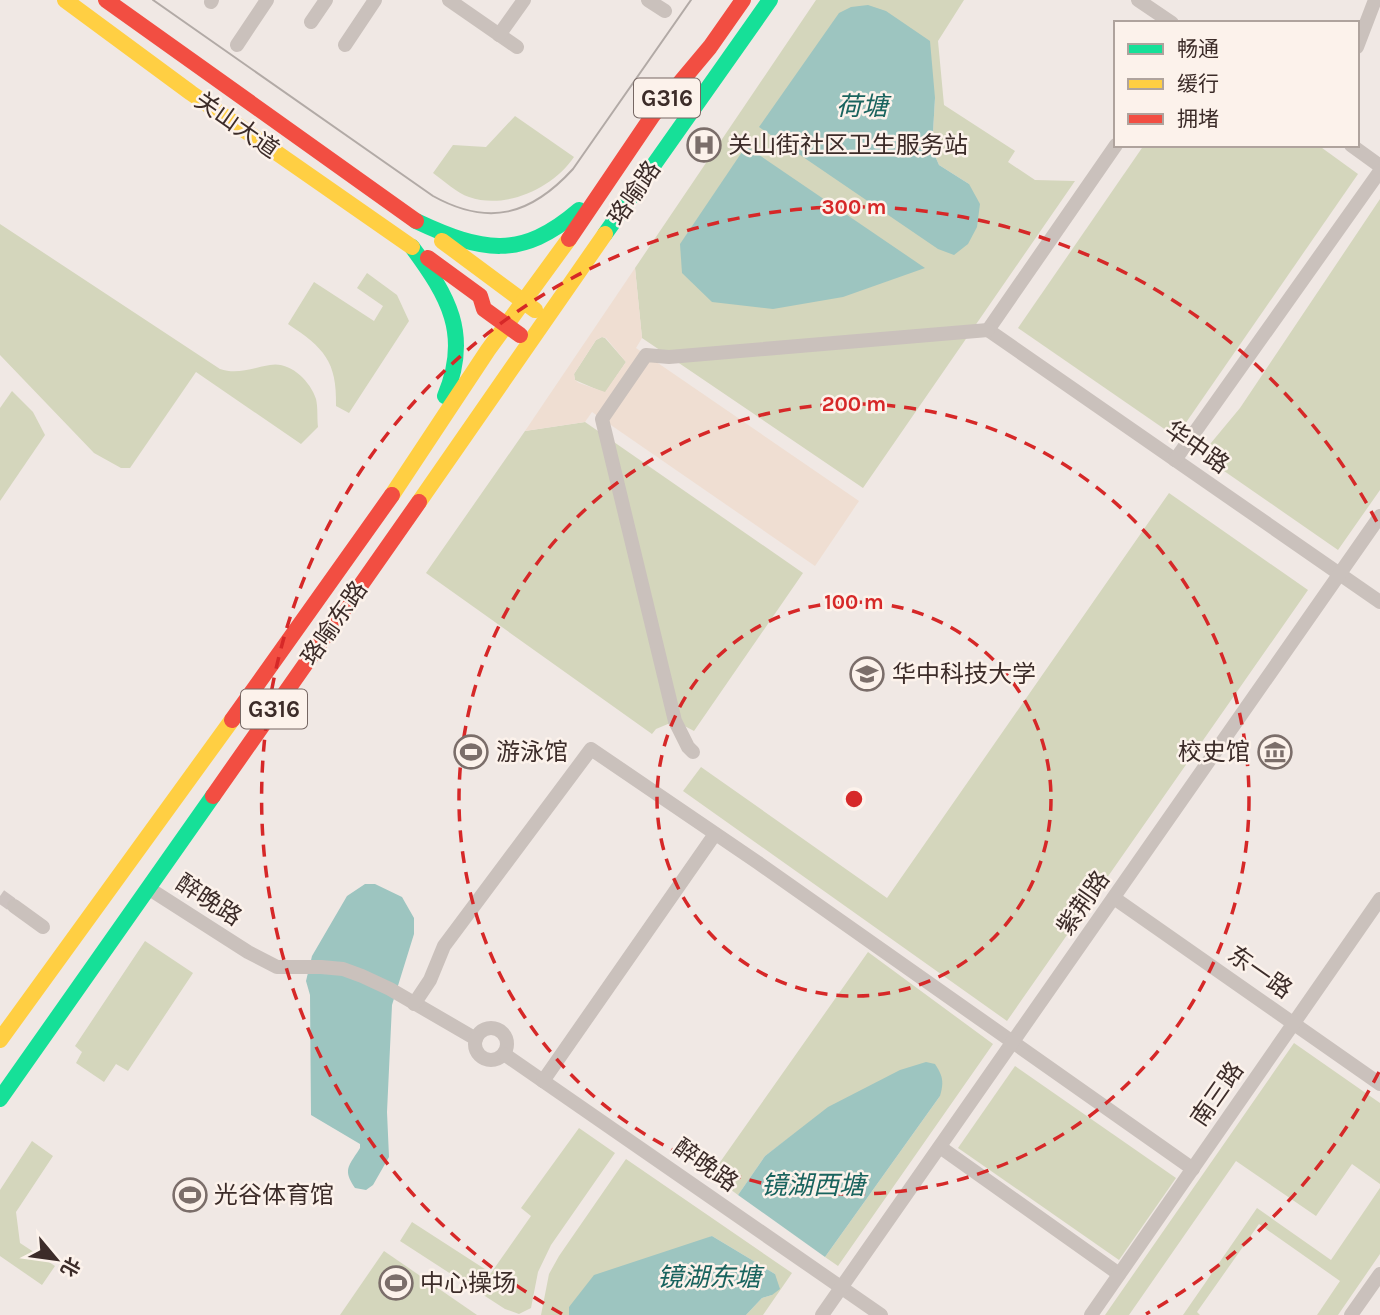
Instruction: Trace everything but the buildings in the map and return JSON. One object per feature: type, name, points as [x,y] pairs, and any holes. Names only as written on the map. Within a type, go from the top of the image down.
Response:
[{"type":"main road","name":"关山大道","points":[[65,0],[191,93],[480,296],[484,309],[531,342]]},
{"type":"main road","name":"关山大道","points":[[106,0],[416,221]]},
{"type":"main road","name":"珞喻路","points":[[539,278],[550,267],[653,115],[710,47],[743,0]]},
{"type":"main road","name":"珞喻路","points":[[548,318],[631,195],[770,0]]},
{"type":"main road","points":[[416,221],[448,238],[470,244],[516,246],[549,233],[568,220],[603,186]]},
{"type":"main road","points":[[416,221],[548,318]]},
{"type":"main road","points":[[412,247],[443,291],[454,331],[456,368],[413,465]]},
{"type":"main road","name":"珞喻东路","points":[[0,1040],[299,627],[413,465],[539,278]]},
{"type":"main road","name":"珞喻东路","points":[[0,1100],[548,318]]},
{"type":"street","points":[[237,45],[267,0]]},
{"type":"street","points":[[311,22],[326,0]]},
{"type":"street","points":[[345,45],[375,0]]},
{"type":"street","points":[[449,0],[517,47]]},
{"type":"street","points":[[499,35],[524,0]]},
{"type":"street","points":[[649,0],[665,11]]},
{"type":"street","points":[[1138,0],[1168,21]]},
{"type":"street","points":[[1359,42],[1375,0]]},
{"type":"street","points":[[693,752],[675,721],[602,419],[646,355],[669,357],[988,330],[1115,147]]},
{"type":"street","points":[[1354,147],[1380,166]]},
{"type":"street","points":[[1175,460],[1380,171]]},
{"type":"street","name":"华中路","points":[[988,330],[1380,602]]},
{"type":"street","name":"紫荆路","points":[[822,1315],[1380,516]]},
{"type":"street","points":[[414,1004],[430,980],[444,946],[591,749],[1193,1169]]},
{"type":"street","points":[[543,1081],[715,834]]},
{"type":"street","name":"醉晚路","points":[[148,888],[247,953],[277,967],[343,969],[390,989],[476,1039]]},
{"type":"street","name":"东一路","points":[[1114,898],[1380,1084]]},
{"type":"street","name":"南三路","points":[[1091,1315],[1380,898]]},
{"type":"street","points":[[13,906],[43,927]]},
{"type":"street","name":"醉晚路","points":[[486,1029],[500,1031],[507,1044],[504,1054],[496,1060],[481,1058],[475,1049],[476,1039],[486,1029]]},
{"type":"street","name":"醉晚路","points":[[504,1054],[881,1315]]},
{"type":"street","points":[[940,1147],[1119,1274]]},
{"type":"street","points":[[1351,1315],[1380,1274]]},
{"type":"green space","points":[[816,0],[964,0],[938,41],[944,105],[1015,151],[1008,162],[1035,180],[1075,181],[863,488],[642,338],[635,268]],"holes":[[[935,98],[932,149],[939,165],[969,184],[760,127]]]},
{"type":"green space","points":[[515,116],[574,157],[554,178],[528,194],[498,201],[469,197],[433,173],[453,145],[486,147]]},
{"type":"green space","points":[[1143,147],[1321,147],[1358,174],[1176,437],[1018,328]]},
{"type":"green space","points":[[1380,199],[1380,490],[1338,550],[1201,455],[1240,408]]},
{"type":"green space","points":[[0,224],[220,369],[239,371],[277,365],[298,373],[309,385],[317,402],[318,427],[301,444],[196,372],[130,468],[121,468],[94,453],[0,355]]},
{"type":"green space","points":[[367,273],[397,295],[409,321],[349,413],[336,406],[334,378],[326,357],[311,341],[288,324],[314,282],[374,321],[383,306],[357,288]]},
{"type":"green space","points":[[602,337],[626,362],[605,393],[575,380],[574,374],[596,340]]},
{"type":"green space","points":[[12,391],[33,412],[45,435],[0,501],[0,408]]},
{"type":"green space","points":[[585,422],[803,573],[694,731],[675,721],[656,729],[652,734],[426,573],[525,431]]},
{"type":"green space","points":[[1169,493],[1308,590],[1007,1021],[683,791],[701,767],[887,898]]},
{"type":"green space","points":[[145,941],[193,973],[128,1071],[116,1064],[104,1082],[76,1063],[82,1052],[75,1046]]},
{"type":"green space","points":[[868,952],[993,1044],[838,1266],[825,1257],[940,1096],[789,1138],[765,1156],[738,1195],[711,1175]]},
{"type":"green space","points":[[1294,1043],[1380,1103],[1380,1184],[1352,1164],[1316,1216],[1236,1161],[1129,1315],[1105,1315]]},
{"type":"green space","points":[[1015,1066],[1176,1178],[1119,1260],[958,1148]]},
{"type":"green space","points":[[579,1128],[615,1153],[551,1245],[538,1272],[531,1308],[519,1314],[505,1309],[400,1241],[412,1222],[491,1273],[531,1216],[521,1208]]},
{"type":"green space","points":[[32,1141],[53,1156],[16,1212],[20,1243],[55,1266],[42,1285],[0,1256],[0,1190]]},
{"type":"green space","points":[[626,1159],[792,1273],[763,1315],[746,1315],[762,1298],[772,1295],[775,1274],[712,1236],[569,1307],[569,1315],[541,1315],[549,1274]]},
{"type":"green space","points":[[1380,1188],[1380,1254],[1338,1315],[1317,1315],[1340,1281],[1259,1224],[1197,1312],[1200,1315],[1183,1315],[1257,1208],[1331,1260]]},
{"type":"green space","name":"中心操场","points":[[384,1251],[477,1315],[340,1315]]},
{"type":"shaded area","points":[[635,268],[642,338],[636,348],[859,501],[815,566],[592,412],[585,422],[525,431]],"holes":[[[606,338],[626,362],[605,392],[579,383],[574,374],[596,340]]]},
{"type":"water","name":"荷塘","points":[[868,5],[886,11],[930,41],[935,98],[932,149],[939,165],[969,184],[980,204],[977,227],[968,244],[954,255],[938,249],[759,127],[839,13],[851,7]]},
{"type":"water","points":[[746,146],[925,268],[843,297],[773,309],[712,302],[682,273],[680,244]]},
{"type":"water","points":[[365,884],[375,884],[402,897],[414,918],[414,934],[392,1005],[387,1112],[389,1157],[373,1185],[366,1190],[355,1188],[348,1172],[360,1144],[311,1115],[310,995],[306,981],[312,956],[347,896]]},
{"type":"water","name":"镜湖西塘","points":[[926,1062],[935,1064],[940,1072],[940,1096],[825,1257],[738,1195],[765,1156],[828,1107],[900,1070]]},
{"type":"water","name":"镜湖东塘","points":[[712,1236],[775,1274],[780,1289],[762,1298],[746,1315],[569,1315],[569,1307],[594,1275]]},
{"type":"tunnel","points":[[0,896],[14,906]]},
{"type":"tram line","points":[[153,0],[433,196],[453,206],[491,213],[525,206],[557,185],[573,169],[691,0]]},
{"type":"traffic: fast","points":[[605,234],[770,0]]},
{"type":"traffic: fast","points":[[416,221],[461,239],[500,246],[519,244],[538,237],[579,210]]},
{"type":"traffic: fast","points":[[412,247],[436,282],[452,317],[456,353],[453,374],[445,396]]},
{"type":"traffic: fast","points":[[0,1099],[213,796]]},
{"type":"traffic: slow","points":[[65,0],[191,93],[412,247]]},
{"type":"traffic: slow","points":[[419,502],[605,234]]},
{"type":"traffic: slow","points":[[392,495],[488,350],[569,239]]},
{"type":"traffic: slow","points":[[442,241],[535,310]]},
{"type":"traffic: slow","points":[[0,1040],[232,720]]},
{"type":"traffic: jam","points":[[106,0],[416,221]]},
{"type":"traffic: jam","points":[[569,239],[653,115],[710,47],[743,0]]},
{"type":"traffic: jam","points":[[428,258],[480,296],[484,309],[520,335]]},
{"type":"traffic: jam","points":[[232,720],[392,495]]},
{"type":"traffic: jam","points":[[213,796],[419,502]]},
{"type":"place","name":"关山街社区卫生服务站","points":[[704,145]]},
{"type":"place","name":"华中科技大学","points":[[867,674]]},
{"type":"place","name":"游泳馆","points":[[471,752]]},
{"type":"place","name":"校史馆","points":[[1275,752]]},
{"type":"place","name":"光谷体育馆","points":[[190,1195]]},
{"type":"place","name":"中心操场","points":[[396,1283]]}]
